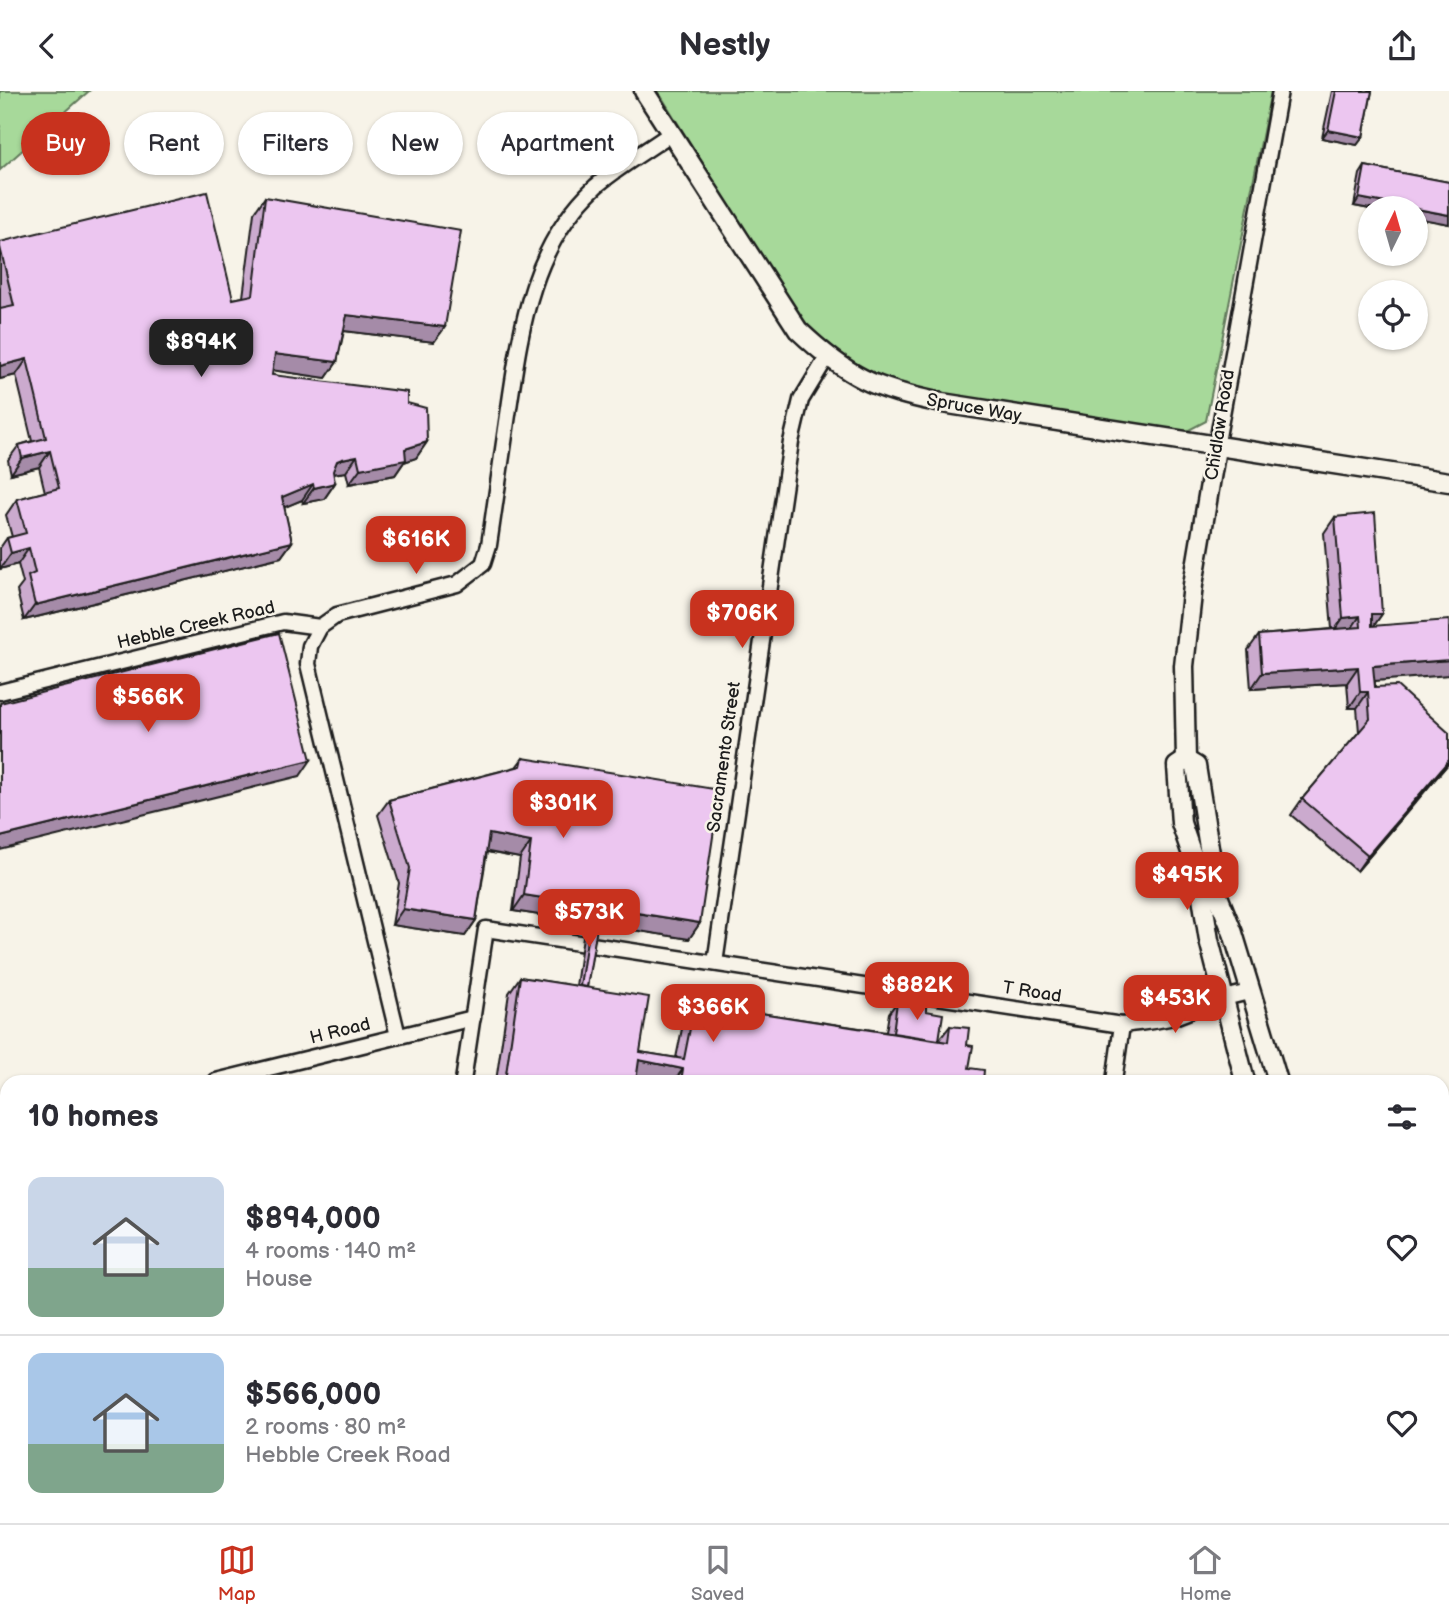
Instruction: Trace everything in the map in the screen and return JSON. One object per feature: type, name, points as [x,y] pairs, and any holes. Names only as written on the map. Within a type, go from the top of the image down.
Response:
[{"type":"street","name":"Spruce Way","points":[[644,91],[798,330],[827,357],[889,393],[1216,448],[1449,482]]},
{"type":"street","name":"Chidlaw Road","points":[[1186,760],[1184,666],[1188,624],[1216,448],[1280,91]]},
{"type":"street","points":[[398,1036],[308,664],[310,646],[320,627],[337,615],[457,584],[471,576],[483,564],[489,545],[520,338],[530,291],[548,249],[571,215],[597,186],[670,134]]},
{"type":"street","name":"Sacramento Street","points":[[715,963],[791,442],[802,400],[827,357]]},
{"type":"street","name":"Hebble Creek Road","points":[[0,692],[283,622],[320,627]]},
{"type":"street","name":"Chidlaw Road","points":[[1186,760],[1196,766],[1216,891],[1276,1075]]},
{"type":"street","name":"Chidlaw Road","points":[[1186,760],[1177,766],[1181,823],[1205,902],[1209,940],[1243,1075]]},
{"type":"street","name":"T Road","points":[[473,1019],[486,929],[1129,1024],[1185,1006],[1250,992]]},
{"type":"street","points":[[464,1075],[473,1019]]},
{"type":"street","name":"H Road","points":[[240,1075],[473,1019]]},
{"type":"street","points":[[1116,1075],[1129,1024]]},
{"type":"green space","points":[[0,91],[89,91],[65,112],[21,112],[21,151],[0,170]]},
{"type":"green space","points":[[658,91],[1271,91],[1206,421],[1187,431],[1175,430],[932,393],[891,380],[854,362],[822,338],[791,307]]},
{"type":"building","points":[[1336,91],[1372,91],[1363,137],[1328,130]]},
{"type":"building","points":[[1365,166],[1449,182],[1449,215],[1428,211],[1428,196],[1359,196]]},
{"type":"building","points":[[207,192],[233,299],[253,295],[265,197],[461,231],[445,327],[347,315],[337,362],[275,354],[272,375],[407,392],[407,403],[426,408],[427,442],[405,449],[406,460],[360,469],[357,456],[342,459],[337,461],[333,471],[335,483],[314,488],[313,484],[282,497],[292,542],[35,605],[28,576],[35,573],[29,548],[11,553],[7,538],[26,533],[17,499],[59,488],[50,451],[22,458],[19,445],[46,438],[27,359],[0,366],[0,309],[14,306],[0,242]]},
{"type":"building","points":[[1375,513],[1382,614],[1372,614],[1372,626],[1449,620],[1449,660],[1373,666],[1375,687],[1397,686],[1449,733],[1449,760],[1368,855],[1302,799],[1370,719],[1368,692],[1360,692],[1358,667],[1262,673],[1259,635],[1361,627],[1360,616],[1343,618],[1335,517]]},
{"type":"building","points":[[279,633],[311,760],[0,837],[0,703]]},
{"type":"building","points":[[523,758],[720,790],[700,923],[524,895],[531,842],[489,834],[476,920],[403,909],[410,868],[389,800],[521,766]]},
{"type":"building","points":[[591,913],[599,915],[587,987],[580,986]]},
{"type":"building","points":[[520,977],[649,997],[640,1052],[684,1059],[695,1003],[948,1042],[950,1026],[969,1028],[967,1045],[973,1046],[969,1068],[984,1070],[984,1075],[682,1075],[683,1069],[639,1060],[637,1075],[506,1075]]},
{"type":"building","points":[[897,1002],[926,1006],[926,1011],[943,1014],[939,1040],[893,1033]]}]
